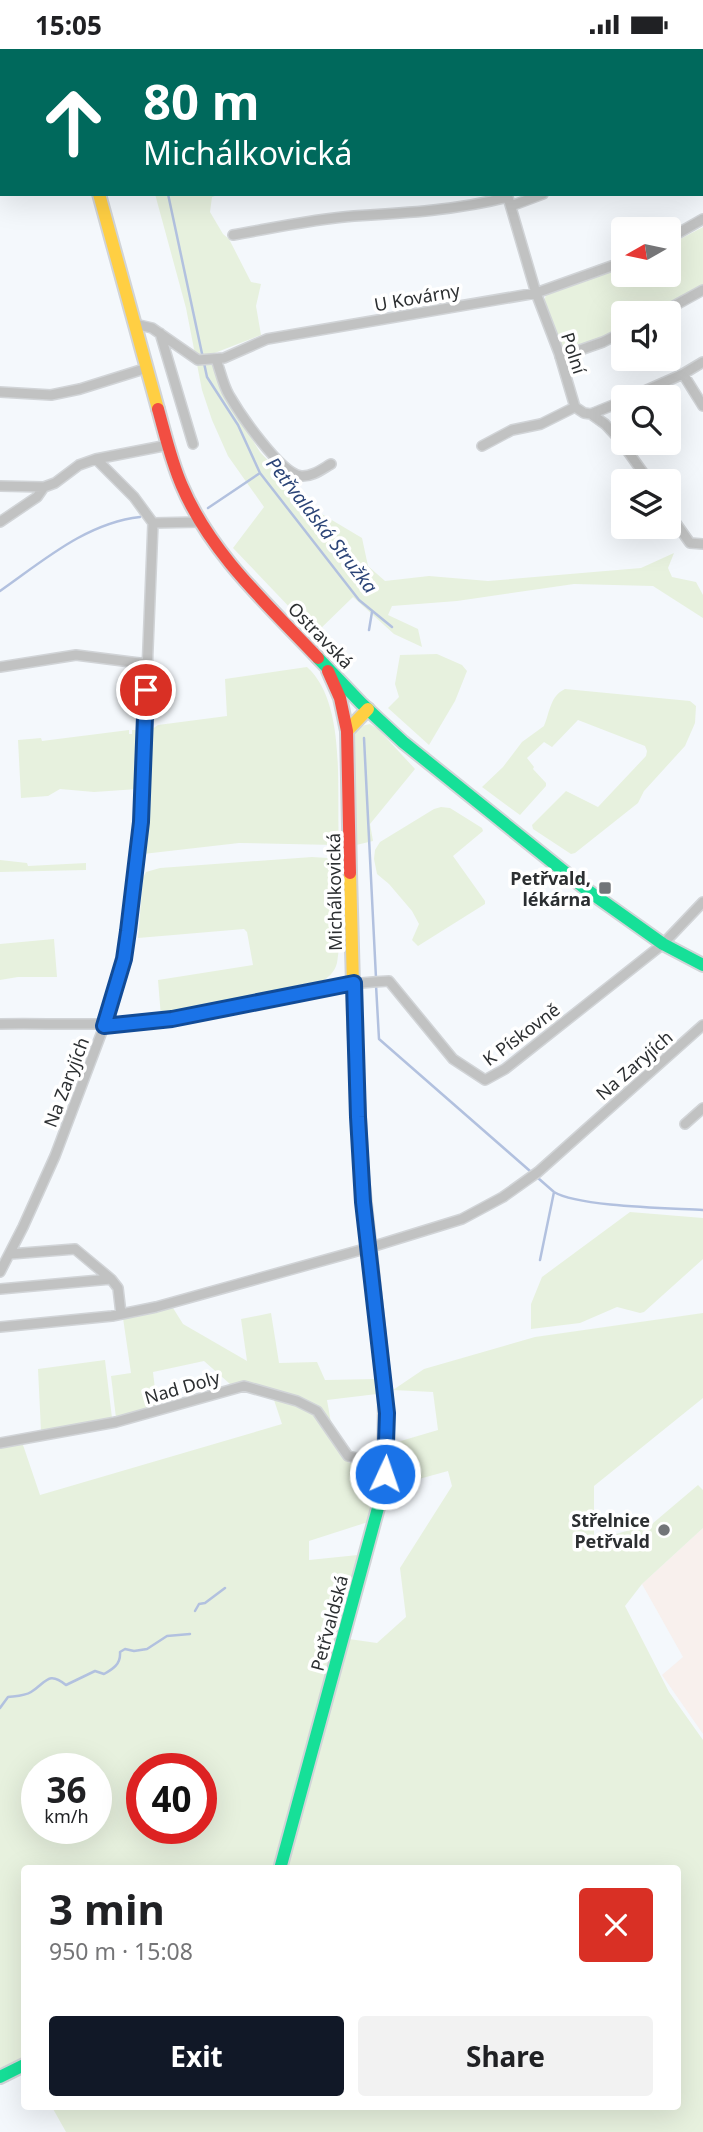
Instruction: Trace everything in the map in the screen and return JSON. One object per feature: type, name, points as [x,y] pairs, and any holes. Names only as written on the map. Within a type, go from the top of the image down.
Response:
[{"type":"street","name":"Ostravská","points":[[100,196],[168,445],[182,486],[201,522],[231,566],[365,706],[459,788],[587,890],[663,944],[703,965]]},
{"type":"street","points":[[233,235],[353,216],[380,216],[529,196]]},
{"type":"street","name":"Polní","points":[[509,199],[536,293],[575,407]]},
{"type":"street","points":[[681,232],[703,219]]},
{"type":"street","name":"U Kovárny","points":[[216,359],[267,339],[536,293],[611,266]]},
{"type":"street","points":[[681,302],[703,290]]},
{"type":"street","points":[[135,324],[152,328],[198,360],[216,359],[228,393],[265,444],[288,470],[301,476],[313,474],[331,464]]},
{"type":"street","points":[[160,333],[193,445]]},
{"type":"street","points":[[560,357],[611,338]]},
{"type":"street","points":[[658,385],[703,362]]},
{"type":"street","points":[[0,392],[51,395],[147,368]]},
{"type":"street","points":[[683,374],[703,406]]},
{"type":"street","points":[[482,446],[512,430],[541,424],[575,407],[591,414],[611,406]]},
{"type":"street","points":[[591,414],[619,439],[640,469]]},
{"type":"street","points":[[0,486],[44,487],[79,465],[96,459],[168,445]]},
{"type":"street","points":[[96,459],[134,497],[153,523],[201,522]]},
{"type":"street","points":[[0,522],[37,496],[44,487]]},
{"type":"street","name":"Na Zaryjích","points":[[0,1272],[55,1156],[104,1026],[124,959],[141,822],[153,523]]},
{"type":"street","points":[[681,530],[690,543],[703,544]]},
{"type":"street","points":[[0,667],[76,656],[147,664]]},
{"type":"street","name":"Michálkovická","points":[[325,664],[337,689],[348,731],[358,1117],[383,1383]]},
{"type":"street","points":[[344,715],[353,706],[365,706]]},
{"type":"street","points":[[348,731],[365,706]]},
{"type":"street","points":[[663,944],[703,902]]},
{"type":"street","name":"K Pískovně","points":[[0,1024],[88,1023],[104,1026],[172,1019],[354,983],[389,981],[453,1059],[485,1080],[505,1069],[663,944]]},
{"type":"street","name":"Na Zaryjích","points":[[0,1327],[121,1314],[199,1296],[462,1219],[503,1197],[538,1172],[703,1025]]},
{"type":"street","points":[[685,1124],[703,1108]]},
{"type":"street","points":[[10,1254],[75,1248],[118,1288],[121,1314]]},
{"type":"street","points":[[0,1289],[111,1279]]},
{"type":"street","name":"Petřvaldská","points":[[281,1865],[378,1509],[387,1450],[383,1383]]},
{"type":"street","name":"Nad Doly","points":[[0,1443],[116,1422],[244,1386],[297,1401],[317,1411],[348,1455],[357,1458],[387,1450]]},
{"type":"street","points":[[0,2077],[21,2066]]},
{"type":"shaded area","points":[[703,1528],[703,1734],[662,1675],[683,1657],[642,1584]]},
{"type":"green space","points":[[156,196],[215,196],[212,197],[210,212],[229,239],[251,282],[261,284],[256,306],[261,335],[212,354],[221,388],[260,452],[315,510],[362,538],[368,566],[385,581],[429,576],[488,581],[641,568],[674,553],[668,568],[672,577],[696,582],[703,595],[703,618],[653,586],[574,584],[457,601],[392,606],[388,615],[418,629],[422,647],[394,634],[353,597],[315,634],[233,548],[264,507],[228,456],[212,420],[202,390],[186,308]]},
{"type":"green space","points":[[703,227],[703,285],[674,301],[611,301],[611,334],[561,349],[543,304],[546,295],[611,271],[611,287],[681,287],[681,239]]},
{"type":"green space","points":[[437,654],[462,665],[467,671],[455,701],[429,745],[388,708],[399,697],[395,684],[400,655]]},
{"type":"green space","points":[[307,667],[320,683],[334,724],[339,842],[335,845],[239,843],[143,854],[148,732],[158,725],[227,716],[225,679]]},
{"type":"green space","points":[[565,689],[690,701],[696,706],[695,723],[685,746],[644,791],[638,803],[571,854],[533,829],[532,825],[566,791],[598,807],[646,756],[645,746],[578,720],[552,747],[544,742],[527,758],[546,786],[520,815],[482,787],[503,767],[522,742],[544,726],[553,700]]},
{"type":"green space","points":[[370,724],[378,729],[415,769],[370,824],[373,841],[356,845],[353,740],[358,729]]},
{"type":"green space","points":[[129,730],[129,734],[132,734],[132,730],[140,730],[138,789],[94,792],[60,789],[48,796],[21,798],[18,740],[41,738],[42,741]]},
{"type":"green space","points":[[441,807],[450,808],[482,828],[483,831],[453,856],[485,904],[418,946],[412,940],[419,924],[412,911],[377,874],[375,850],[380,842]]},
{"type":"green space","points":[[328,858],[337,878],[340,924],[334,971],[324,980],[257,999],[161,1017],[158,980],[253,965],[247,932],[244,929],[138,938],[143,878],[146,872],[160,868]]},
{"type":"green space","points":[[0,860],[27,863],[28,866],[86,863],[86,870],[0,872]]},
{"type":"green space","points":[[54,939],[57,977],[0,980],[0,944]]},
{"type":"green space","points":[[630,1212],[703,1218],[703,1259],[644,1312],[617,1307],[580,1323],[531,1329],[531,1304],[542,1277]]},
{"type":"green space","points":[[173,1308],[183,1324],[247,1361],[241,1319],[271,1313],[279,1363],[317,1362],[325,1380],[375,1379],[377,1394],[327,1400],[331,1423],[321,1409],[303,1398],[264,1387],[230,1384],[204,1361],[153,1372],[157,1407],[116,1418],[111,1376],[131,1373],[123,1318]]},
{"type":"green space","points":[[703,1313],[703,1398],[594,1486],[594,1540],[652,1524],[698,1485],[703,1490],[703,1528],[642,1584],[625,1606],[669,1692],[703,1740],[703,2132],[66,2132],[54,2110],[681,2110],[681,1865],[288,1865],[349,1639],[377,1643],[406,1617],[400,1568],[452,1486],[448,1471],[390,1487],[394,1443],[438,1430],[433,1392],[393,1390],[424,1369],[535,1337]]},
{"type":"green space","points":[[105,1360],[112,1418],[41,1431],[38,1369]]},
{"type":"green space","points":[[273,1397],[311,1411],[326,1427],[349,1463],[378,1457],[368,1522],[309,1541],[309,1560],[358,1555],[274,1865],[21,1865],[21,2059],[0,2070],[0,1445],[22,1442],[40,1495],[282,1424]]},
{"type":"waterway","name":"Petřvaldská Stružka","points":[[168,196],[207,377],[238,425],[260,473],[359,600],[392,627]]},
{"type":"waterway","points":[[208,508],[260,473]]},
{"type":"waterway","points":[[0,591],[83,535],[101,527],[140,517]]},
{"type":"waterway","points":[[369,630],[372,612]]},
{"type":"waterway","points":[[364,738],[376,978]]},
{"type":"waterway","points":[[376,985],[379,1039],[554,1192],[603,1204],[703,1210]]},
{"type":"waterway","points":[[540,1260],[554,1192]]},
{"type":"waterway","points":[[195,1611],[199,1604],[205,1603],[225,1588]]},
{"type":"waterway","points":[[0,1708],[8,1697],[29,1693],[47,1679],[55,1679],[66,1685],[95,1671],[104,1674],[116,1666],[120,1652],[125,1649],[147,1649],[167,1636],[190,1634]]},
{"type":"traffic: fast","points":[[318,658],[403,742],[587,890],[663,944],[703,965]]},
{"type":"traffic: fast","points":[[281,1865],[378,1508],[384,1470],[385,1392],[362,1175]]},
{"type":"traffic: fast","points":[[0,2077],[21,2066]]},
{"type":"traffic: slow","points":[[100,196],[158,409]]},
{"type":"traffic: slow","points":[[347,731],[368,709]]},
{"type":"traffic: slow","points":[[350,873],[362,1175]]},
{"type":"traffic: jam","points":[[158,409],[178,477],[208,534],[242,578],[318,658]]},
{"type":"traffic: jam","points":[[328,671],[340,698],[347,731],[350,873]]},
{"type":"place","name":"Petřvald, lékárna","points":[[605,888]]},
{"type":"place","name":"Střelnice Petřvald","points":[[664,1530]]},
{"type":"route","points":[[146,690],[141,822],[128,931],[124,959],[104,1026],[172,1019],[354,983],[363,1202],[387,1413],[385,1474]]}]
